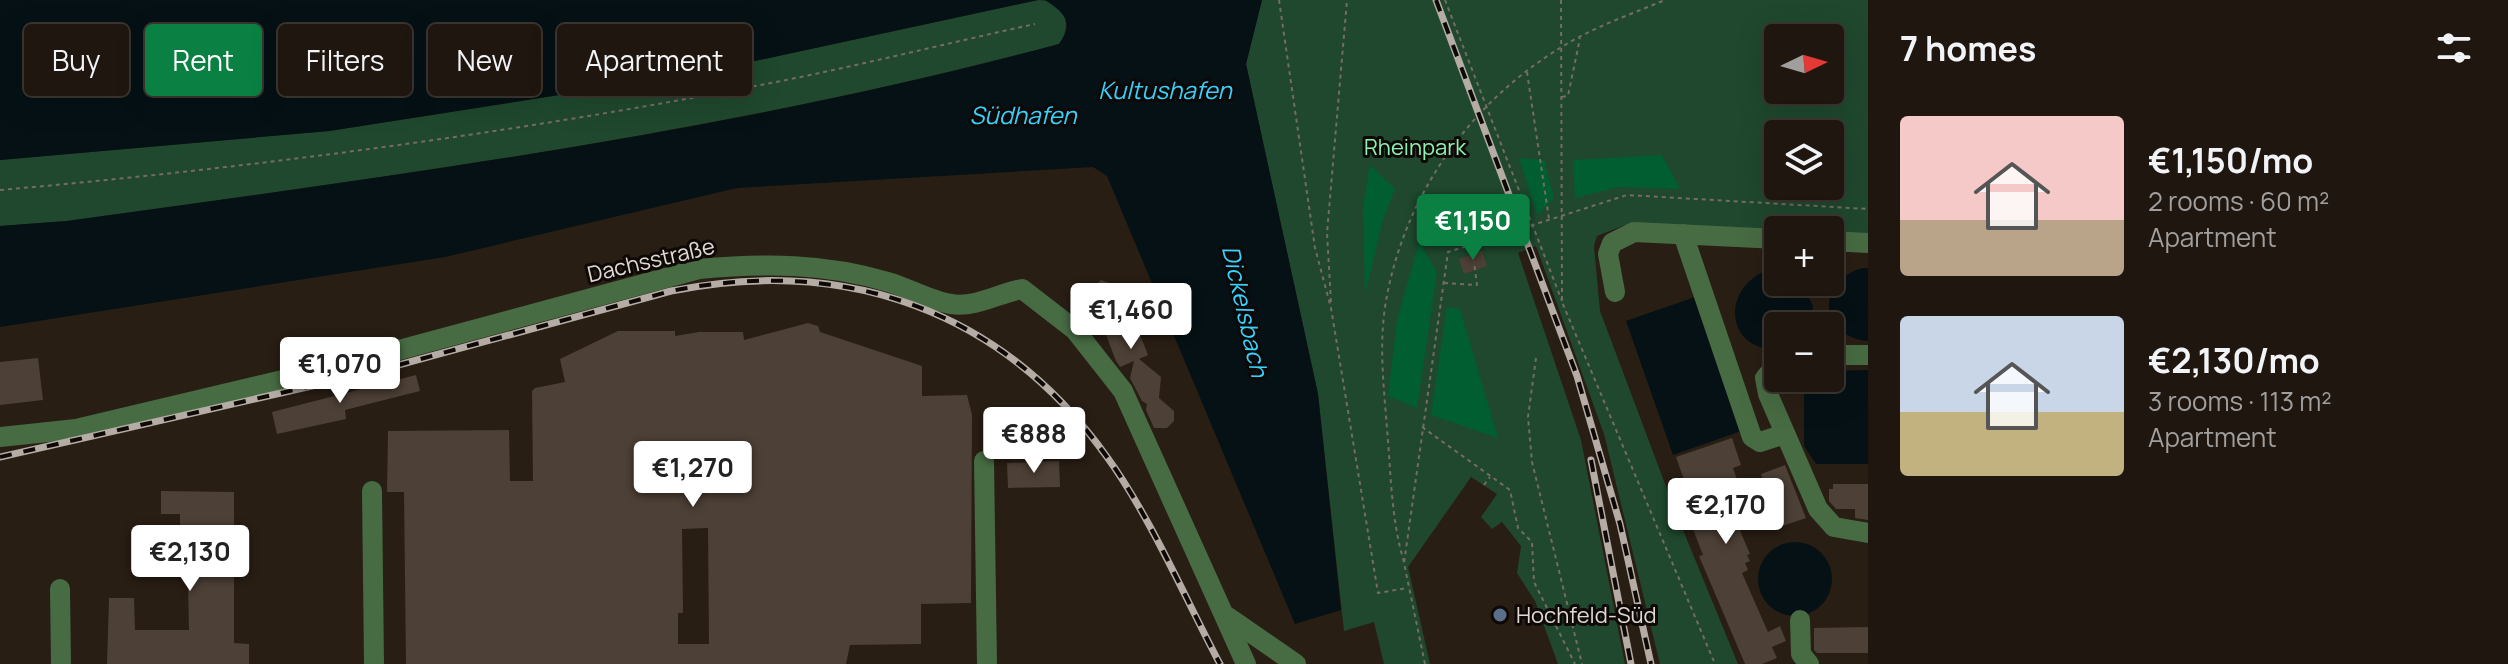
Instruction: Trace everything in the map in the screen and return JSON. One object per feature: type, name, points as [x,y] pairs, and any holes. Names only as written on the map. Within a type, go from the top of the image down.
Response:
[{"type":"lane","points":[[1615,292],[1608,254],[1612,243],[1634,232],[1764,238]]},
{"type":"lane","points":[[1683,234],[1752,437],[1760,442],[1785,434]]},
{"type":"lane","points":[[1844,242],[1868,243]]},
{"type":"lane","name":"Dachsstraße","points":[[0,437],[76,429],[310,374],[699,269],[814,265],[887,281],[952,305],[980,303],[1022,289],[1075,330],[1123,391],[1228,617]]},
{"type":"lane","points":[[1844,355],[1868,355]]},
{"type":"lane","points":[[1768,392],[1818,509],[1834,527],[1868,533]]},
{"type":"lane","points":[[984,461],[987,664]]},
{"type":"lane","points":[[372,491],[374,664]]},
{"type":"lane","points":[[60,589],[61,664]]},
{"type":"lane","points":[[1228,617],[1246,664]]},
{"type":"lane","points":[[1228,617],[1296,664]]},
{"type":"lane","points":[[1800,620],[1801,654],[1809,664]]},
{"type":"path","points":[[1279,0],[1315,248],[1331,308],[1378,593],[1407,588]]},
{"type":"path","points":[[1331,308],[1327,233],[1347,0]]},
{"type":"path","points":[[1445,0],[1562,302],[1715,664]]},
{"type":"path","points":[[1561,0],[1562,302]]},
{"type":"path","points":[[1425,664],[1397,541],[1384,385],[1383,339],[1391,278],[1409,221],[1451,148],[1502,91],[1526,71],[1581,36],[1665,0]]},
{"type":"path","points":[[0,190],[198,172],[474,133],[746,88],[1035,24]]},
{"type":"path","points":[[1562,97],[1568,96],[1581,36]]},
{"type":"path","points":[[1526,71],[1549,219]]},
{"type":"path","points":[[1404,563],[1448,252],[1627,195],[1868,209]]},
{"type":"path","points":[[1443,283],[1477,285],[1474,262]]},
{"type":"path","points":[[1536,358],[1528,417],[1532,462],[1582,664]]},
{"type":"path","points":[[1422,427],[1510,490],[1518,528],[1532,542],[1534,582],[1575,664]]},
{"type":"path","points":[[1484,485],[1491,476]]},
{"type":"green space","points":[[1038,0],[1054,4],[1064,14],[1066,21],[1059,44],[937,75],[690,126],[442,168],[67,221],[0,226],[0,160],[329,131],[557,95],[752,96],[752,62]]},
{"type":"green space","name":"Rheinpark","points":[[1262,0],[1868,0],[1868,236],[1844,235],[1844,216],[1764,216],[1764,231],[1625,225],[1597,236],[1594,246],[1600,311],[1676,513],[1738,664],[1660,664],[1604,434],[1536,246],[1518,253],[1581,440],[1625,664],[1558,664],[1535,601],[1517,573],[1521,546],[1502,522],[1492,529],[1481,517],[1497,494],[1471,477],[1408,567],[1430,664],[1384,664],[1374,622],[1344,631],[1318,394],[1246,64]]},
{"type":"green space","points":[[1662,155],[1680,189],[1619,187],[1575,198],[1573,160]]},
{"type":"green space","points":[[1519,158],[1544,160],[1554,198],[1537,215]]},
{"type":"green space","points":[[1370,165],[1395,189],[1382,223],[1365,296],[1363,206]]},
{"type":"green space","points":[[1419,242],[1437,272],[1417,408],[1388,396],[1397,320]]},
{"type":"green space","points":[[1447,307],[1460,309],[1498,438],[1431,415]]},
{"type":"water","points":[[0,0],[1038,0],[752,62],[752,24],[557,24],[557,95],[329,131],[0,160]]},
{"type":"water","points":[[1045,0],[1262,0],[1246,64],[1318,394],[1341,610],[1295,624],[1107,176],[1093,167],[737,188],[445,257],[0,327],[0,226],[67,221],[442,168],[690,127],[814,102],[1059,44],[1067,24],[1062,14]]},
{"type":"water","points":[[1868,268],[1868,341],[1844,332],[1844,312],[1830,312],[1830,296],[1844,296],[1844,278]]},
{"type":"water","points":[[1764,272],[1764,296],[1808,296],[1813,306],[1812,312],[1764,312],[1764,347],[1748,341],[1740,331],[1736,306],[1741,292]]},
{"type":"water","points":[[1695,297],[1741,431],[1673,455],[1626,321]]},
{"type":"water","points":[[1868,370],[1868,464],[1816,464],[1804,446],[1804,392],[1844,392],[1844,371]]},
{"type":"water","points":[[1795,542],[1809,545],[1821,553],[1829,565],[1832,579],[1829,593],[1821,605],[1809,613],[1795,616],[1781,613],[1769,605],[1761,593],[1758,579],[1761,565],[1769,553],[1781,545]]},
{"type":"building","points":[[1482,251],[1487,266],[1464,274],[1459,259]]},
{"type":"building","points":[[1101,280],[1117,286],[1120,305],[1127,302],[1148,355],[1139,359],[1161,377],[1159,398],[1174,411],[1174,421],[1167,428],[1154,428],[1146,410],[1147,404],[1142,401],[1130,378],[1134,361],[1120,367],[1116,361],[1098,314],[1101,312],[1092,295],[1094,286]]},
{"type":"building","points":[[808,323],[818,326],[820,332],[922,366],[922,396],[967,395],[972,415],[971,603],[921,604],[921,644],[850,645],[846,664],[406,664],[404,492],[387,492],[388,431],[509,430],[510,481],[533,481],[532,391],[565,382],[560,359],[618,331],[675,331],[675,336],[699,332],[743,332],[744,340]],"holes":[[[708,528],[709,644],[678,644],[678,613],[683,613],[682,529]]]},
{"type":"building","points":[[38,358],[43,400],[0,405],[0,362]]},
{"type":"building","points":[[416,375],[420,391],[345,410],[346,419],[277,434],[272,412]]},
{"type":"building","points":[[1732,438],[1741,465],[1733,468],[1740,488],[1733,491],[1746,523],[1738,526],[1750,554],[1747,555],[1750,561],[1745,563],[1748,570],[1742,573],[1768,632],[1780,626],[1786,641],[1772,647],[1777,658],[1762,664],[1745,664],[1699,556],[1703,555],[1684,506],[1692,503],[1676,457]]},
{"type":"building","points":[[1059,461],[1060,487],[1008,488],[1007,463]]},
{"type":"building","points":[[1785,465],[1806,518],[1779,527],[1761,474]]},
{"type":"building","points":[[1833,484],[1868,484],[1868,520],[1855,518],[1855,509],[1836,509],[1829,501],[1829,489],[1833,489]]},
{"type":"building","points":[[161,491],[234,492],[234,643],[249,644],[249,664],[107,664],[109,598],[134,598],[135,630],[189,630],[188,583],[185,584],[188,536],[180,536],[180,514],[161,514]]},
{"type":"building","points":[[1868,627],[1868,653],[1817,653],[1814,650],[1814,628]]},
{"type":"railway","points":[[1436,0],[1577,376],[1620,524],[1651,664]]},
{"type":"railway","points":[[0,457],[369,373],[671,291],[736,282],[798,282],[858,289],[915,306],[969,331],[1019,364],[1065,406],[1123,480],[1220,664]]},
{"type":"railway","points":[[1591,460],[1631,664]]},
{"type":"place","name":"Hochfeld-Süd","points":[[1500,615]]},
{"type":"water label","name":"Kultushafen","points":[[1165,89]]},
{"type":"water label","name":"Südhafen","points":[[1023,114]]},
{"type":"water label","name":"Dickelsbach","points":[[1246,311]]}]
